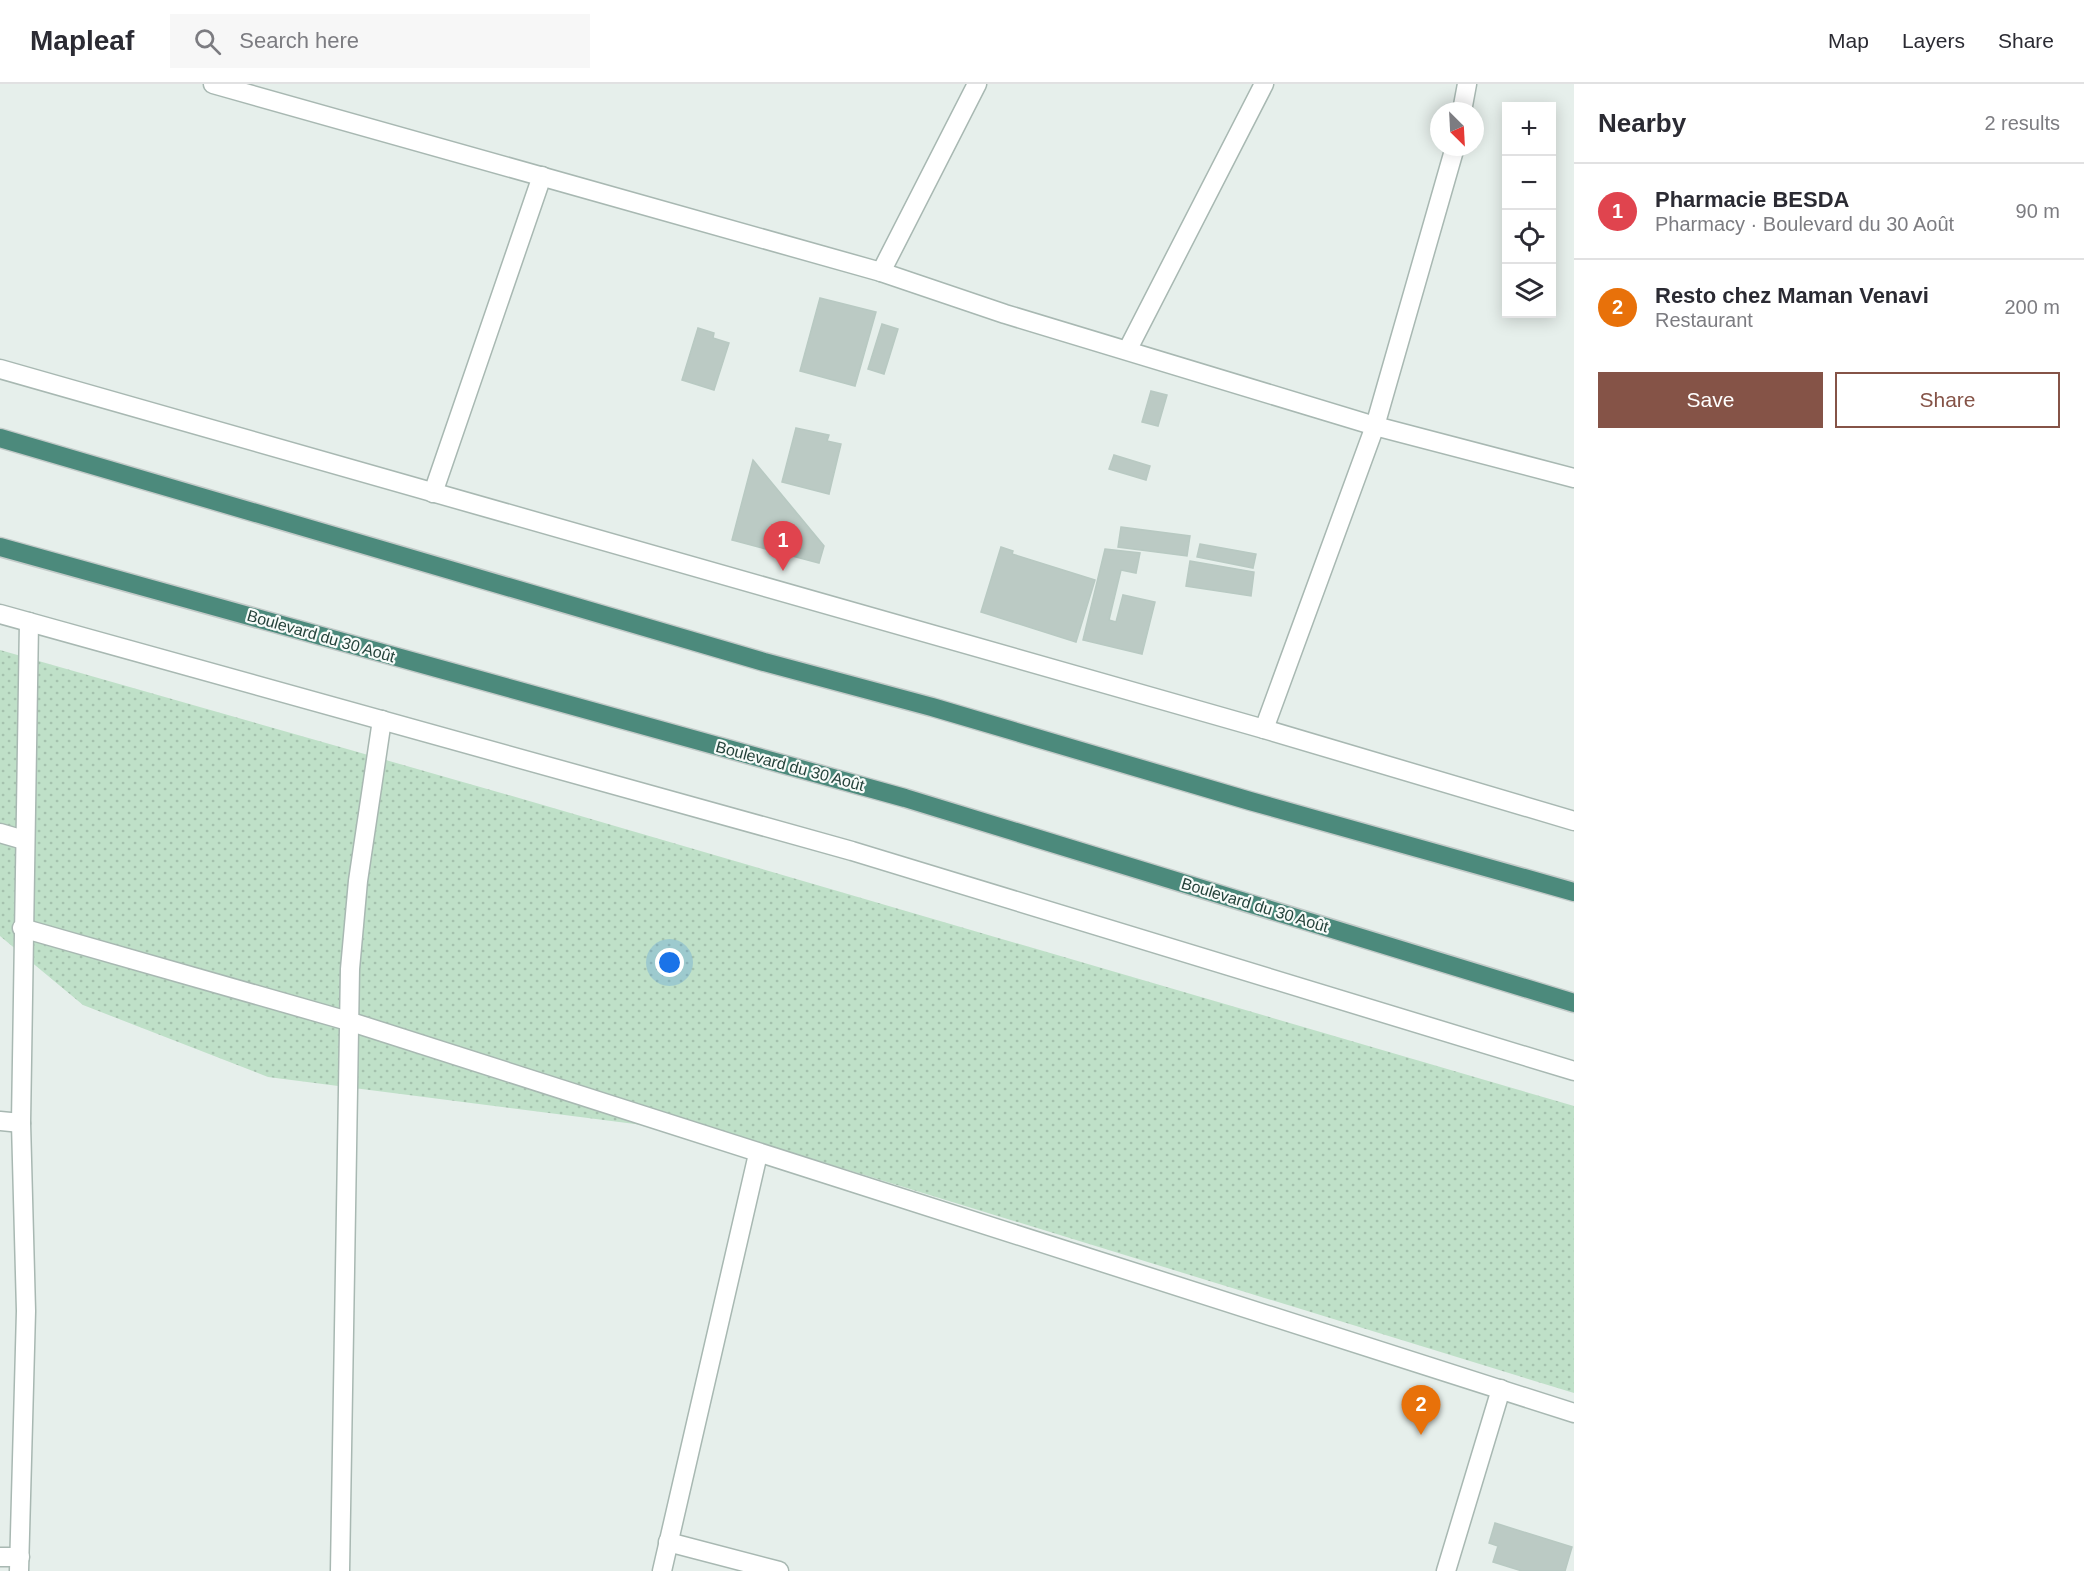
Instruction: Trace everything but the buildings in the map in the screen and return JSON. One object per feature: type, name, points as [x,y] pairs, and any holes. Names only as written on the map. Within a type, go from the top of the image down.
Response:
[{"type":"highway","points":[[0,438],[730,652],[932,707],[1250,801],[1574,892]]},
{"type":"highway","name":"Boulevard du 30 Août","points":[[0,547],[905,798],[1574,1004]]},
{"type":"street","points":[[213,84],[881,272],[1005,314],[1128,349],[1375,426],[1574,478]]},
{"type":"street","points":[[881,272],[977,84]]},
{"type":"street","points":[[1128,349],[1264,84]]},
{"type":"street","points":[[1464,102],[1467,84]]},
{"type":"street","points":[[1264,729],[1375,426],[1452,156]]},
{"type":"street","points":[[433,493],[543,176]]},
{"type":"street","points":[[0,369],[1264,729],[1574,821]]},
{"type":"street","points":[[0,614],[852,851],[1574,1071]]},
{"type":"street","points":[[0,1557],[20,1564],[26,1311],[21,1123],[28,622]]},
{"type":"street","points":[[340,1571],[348,1021],[358,881],[382,720]]},
{"type":"street","points":[[0,833],[24,840]]},
{"type":"street","points":[[22,928],[348,1021],[758,1154],[1574,1413]]},
{"type":"street","points":[[0,1121],[21,1123]]},
{"type":"street","points":[[662,1571],[758,1154]]},
{"type":"street","points":[[1446,1571],[1501,1389]]},
{"type":"street","points":[[668,1542],[778,1571]]},
{"type":"green space","points":[[0,650],[519,798],[1574,1106],[1574,1393],[744,1138],[268,1077],[83,1005],[0,936]]},
{"type":"place","name":"Pharmacie BESDA","points":[[783,571]]},
{"type":"place","name":"Resto chez Maman Venavi","points":[[1421,1435]]}]
